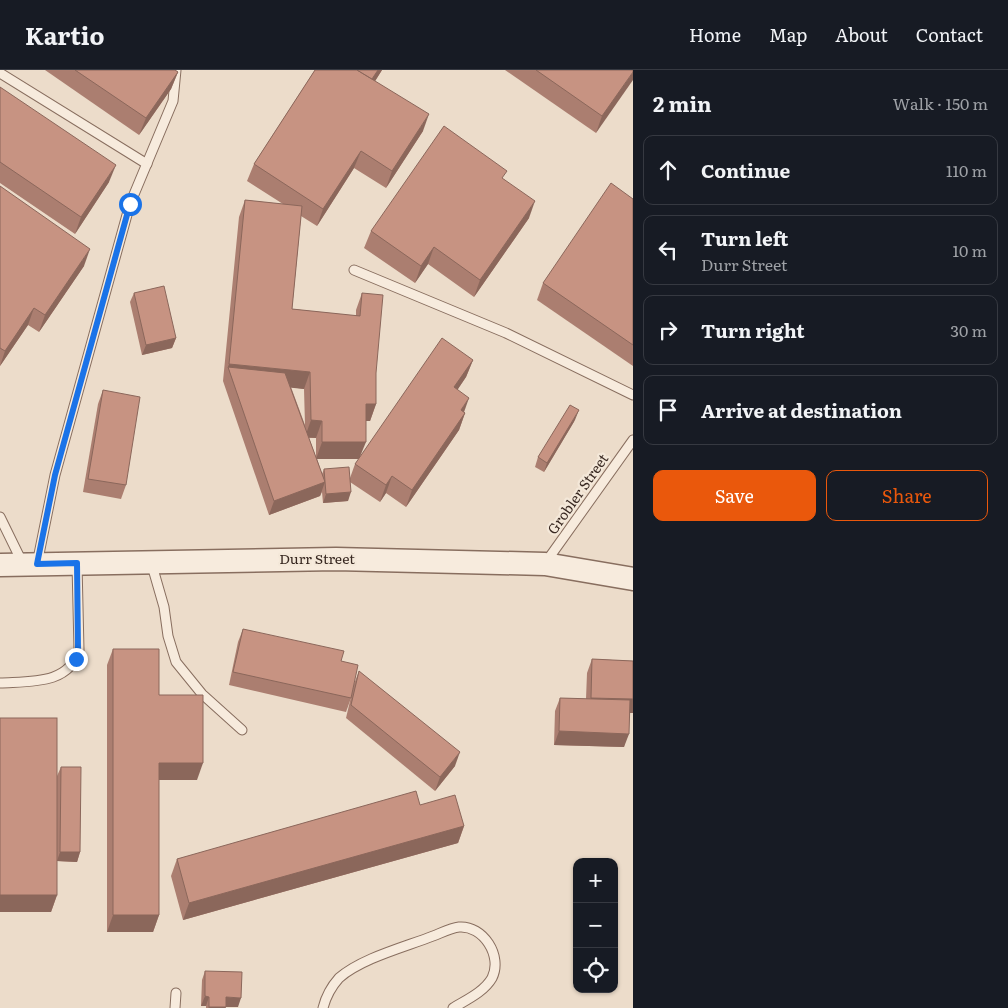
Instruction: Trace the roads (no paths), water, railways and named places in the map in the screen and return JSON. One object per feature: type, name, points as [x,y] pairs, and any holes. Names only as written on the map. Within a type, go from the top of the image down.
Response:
[{"type":"street","name":"Durr Street","points":[[0,565],[336,559],[545,564],[633,580]]},
{"type":"lane","points":[[30,564],[130,204],[172,101],[176,70]]},
{"type":"lane","points":[[0,73],[147,164]]},
{"type":"lane","points":[[354,270],[506,333],[633,396]]},
{"type":"lane","name":"Grobler Street","points":[[545,564],[633,440]]},
{"type":"lane","points":[[0,517],[30,564]]},
{"type":"lane","points":[[151,562],[164,607],[168,636],[176,662],[202,694],[242,730]]},
{"type":"lane","points":[[0,683],[40,681],[67,671],[76,659],[78,650],[77,563]]},
{"type":"lane","points":[[323,1008],[327,994],[338,979],[349,971],[384,954],[458,927],[476,929],[487,938],[495,963],[493,976],[486,986],[453,1008]]},
{"type":"lane","points":[[175,1008],[176,993]]}]
